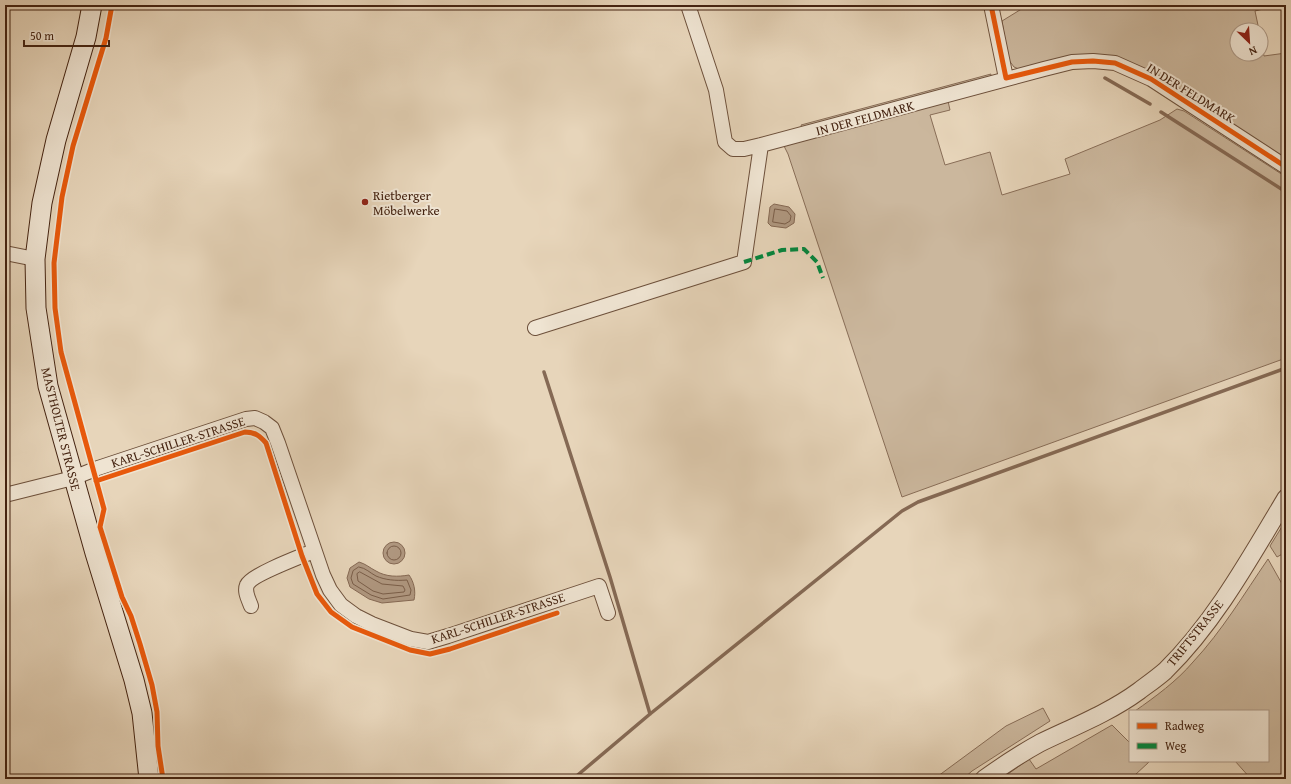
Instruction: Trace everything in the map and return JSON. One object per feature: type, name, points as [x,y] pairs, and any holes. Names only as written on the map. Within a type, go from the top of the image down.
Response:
[{"type":"main road","name":"MASTHOLTER STRASSE","points":[[92,5],[86,37],[56,140],[42,203],[35,259],[36,308],[48,386],[73,478],[134,680],[142,713],[150,779]]},
{"type":"street","name":"IN DER FELDMARK","points":[[688,5],[716,90],[725,142],[733,149],[744,149],[762,145],[854,121],[1006,78],[1072,62],[1093,61],[1115,63],[1151,79],[1286,167]]},
{"type":"street","points":[[991,5],[1006,78]]},
{"type":"street","points":[[535,328],[744,262],[762,145]]},
{"type":"street","points":[[5,253],[35,259]]},
{"type":"street","name":"KARL-SCHILLER-STRASSE","points":[[73,478],[213,429],[246,419],[256,418],[272,428],[314,551],[330,590],[341,605],[372,624],[411,639],[428,642],[599,586],[608,613]]},
{"type":"street","points":[[5,495],[73,478]]},
{"type":"street","name":"TRIFTSTRASSE","points":[[984,779],[1019,756],[1104,712],[1137,692],[1164,672],[1187,647],[1216,610],[1286,498]]},
{"type":"street","points":[[251,606],[246,592],[246,586],[251,580],[276,567],[314,551]]},
{"type":"shaded area","points":[[1028,5],[1279,5],[1255,11],[1257,22],[1229,22],[1229,62],[1269,62],[1269,55],[1286,53],[1286,159],[1118,58],[1019,69],[1014,67],[1008,59],[1002,21]]},
{"type":"shaded area","points":[[991,74],[990,79],[803,130],[801,125]]},
{"type":"shaded area","points":[[948,101],[950,110],[930,115],[945,165],[990,152],[1002,195],[1070,174],[1065,159],[1160,120],[1177,109],[1184,111],[1286,177],[1286,358],[902,497],[788,154],[784,146]]},
{"type":"shaded area","points":[[1286,520],[1286,552],[1277,557],[1270,546]]},
{"type":"shaded area","points":[[1268,559],[1286,591],[1286,779],[1251,779],[1236,762],[1269,762],[1269,710],[1136,710],[1173,682],[1187,669],[1214,638]]},
{"type":"shaded area","points":[[1043,708],[1050,721],[972,771],[963,779],[934,779],[1006,726]]},
{"type":"shaded area","points":[[1112,725],[1129,742],[1129,762],[1149,762],[1135,775],[1139,779],[1001,779],[1029,759],[1036,769]]},
{"type":"water","points":[[774,204],[789,207],[795,214],[794,223],[786,228],[771,226],[768,223],[770,207]]},
{"type":"water","points":[[394,542],[402,545],[405,553],[402,561],[394,564],[386,561],[383,553],[386,545]]},
{"type":"water","points":[[359,562],[384,574],[396,576],[409,575],[414,587],[414,600],[382,603],[369,599],[350,587],[347,578],[350,568]]},
{"type":"waterway","points":[[1105,78],[1150,104]]},
{"type":"waterway","points":[[1161,112],[1286,192]]},
{"type":"waterway","points":[[573,779],[650,714],[902,511],[918,502],[1286,368]]},
{"type":"waterway","points":[[544,372],[610,577],[650,714]]},
{"type":"marked path","points":[[744,262],[782,250],[804,249],[817,262],[823,278]]},
{"type":"cycle path","points":[[112,5],[106,38],[73,146],[62,197],[54,263],[55,308],[61,352],[104,509],[100,527],[122,597],[131,616],[152,685],[157,712],[158,746],[163,779]]},
{"type":"cycle path","points":[[991,5],[1006,78],[1072,62],[1093,61],[1115,63],[1151,79],[1286,167]]},
{"type":"cycle path","points":[[96,481],[245,432],[252,433],[259,436],[266,443],[302,556],[317,594],[331,612],[352,627],[410,650],[430,654],[450,649],[557,613]]},
{"type":"place","name":"Rietberger Möbelwerke","points":[[365,202]]}]
